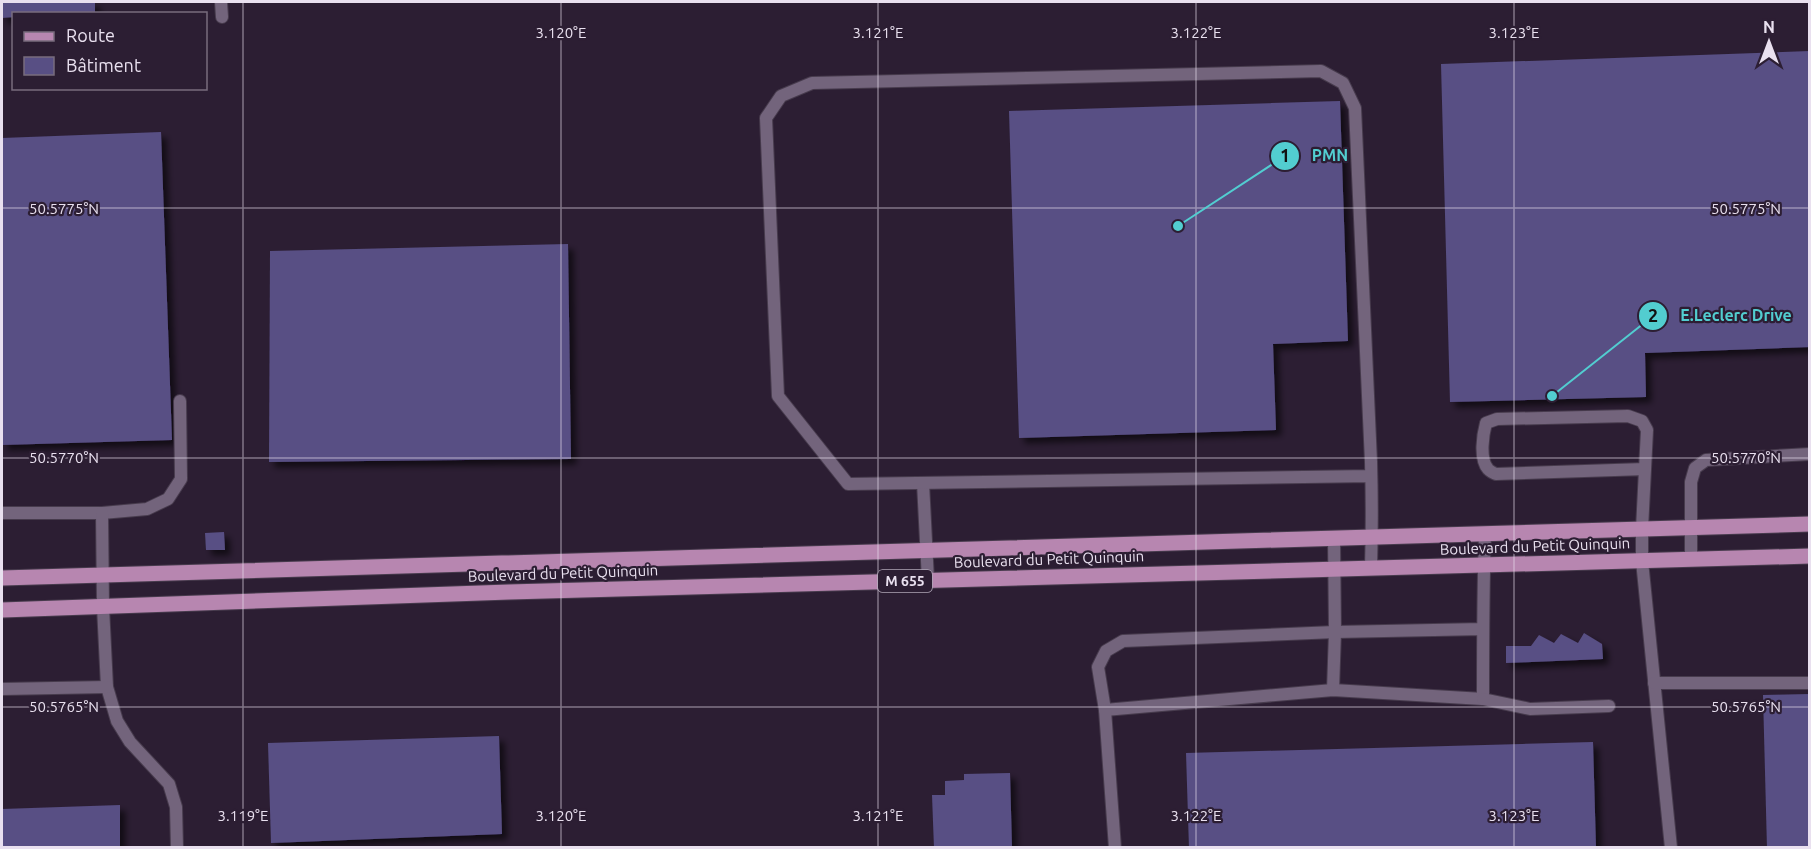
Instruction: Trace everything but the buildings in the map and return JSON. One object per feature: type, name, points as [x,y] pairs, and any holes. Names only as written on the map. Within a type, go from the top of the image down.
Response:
[{"type":"main road","name":"Boulevard du Petit Quinquin","points":[[2,578],[1809,524]]},
{"type":"main road","name":"Boulevard du Petit Quinquin","points":[[2,610],[509,592],[1809,556]]},
{"type":"lane","points":[[221,2],[222,17]]},
{"type":"lane","points":[[1371,476],[848,484],[778,396],[766,118],[781,96],[812,83],[1321,71],[1343,83],[1355,108],[1371,476],[1371,568]]},
{"type":"lane","points":[[2,513],[102,513],[147,508],[168,499],[181,479],[180,401]]},
{"type":"lane","points":[[1645,469],[1496,474],[1488,469],[1484,461],[1482,435],[1486,423],[1497,419],[1628,416],[1642,421],[1647,430],[1642,561],[1671,848]]},
{"type":"lane","points":[[1690,560],[1691,482],[1695,468],[1706,460],[1809,454]]},
{"type":"lane","points":[[922,483],[928,580]]},
{"type":"lane","points":[[102,513],[107,687],[117,721],[130,742],[169,784],[176,807],[177,848]]},
{"type":"lane","points":[[1483,699],[1485,534]]},
{"type":"lane","points":[[1333,690],[1334,538]]},
{"type":"lane","points":[[1115,848],[1105,710],[1098,667],[1106,651],[1123,641],[1335,632],[1483,629]]},
{"type":"lane","points":[[1654,683],[1809,682]]},
{"type":"lane","points":[[2,689],[107,687]]},
{"type":"lane","points":[[1105,710],[1333,690],[1483,699],[1530,709],[1609,706]]},
{"type":"place","name":"PMN","points":[[1178,226]]},
{"type":"place","name":"E.Leclerc Drive","points":[[1552,396]]}]
